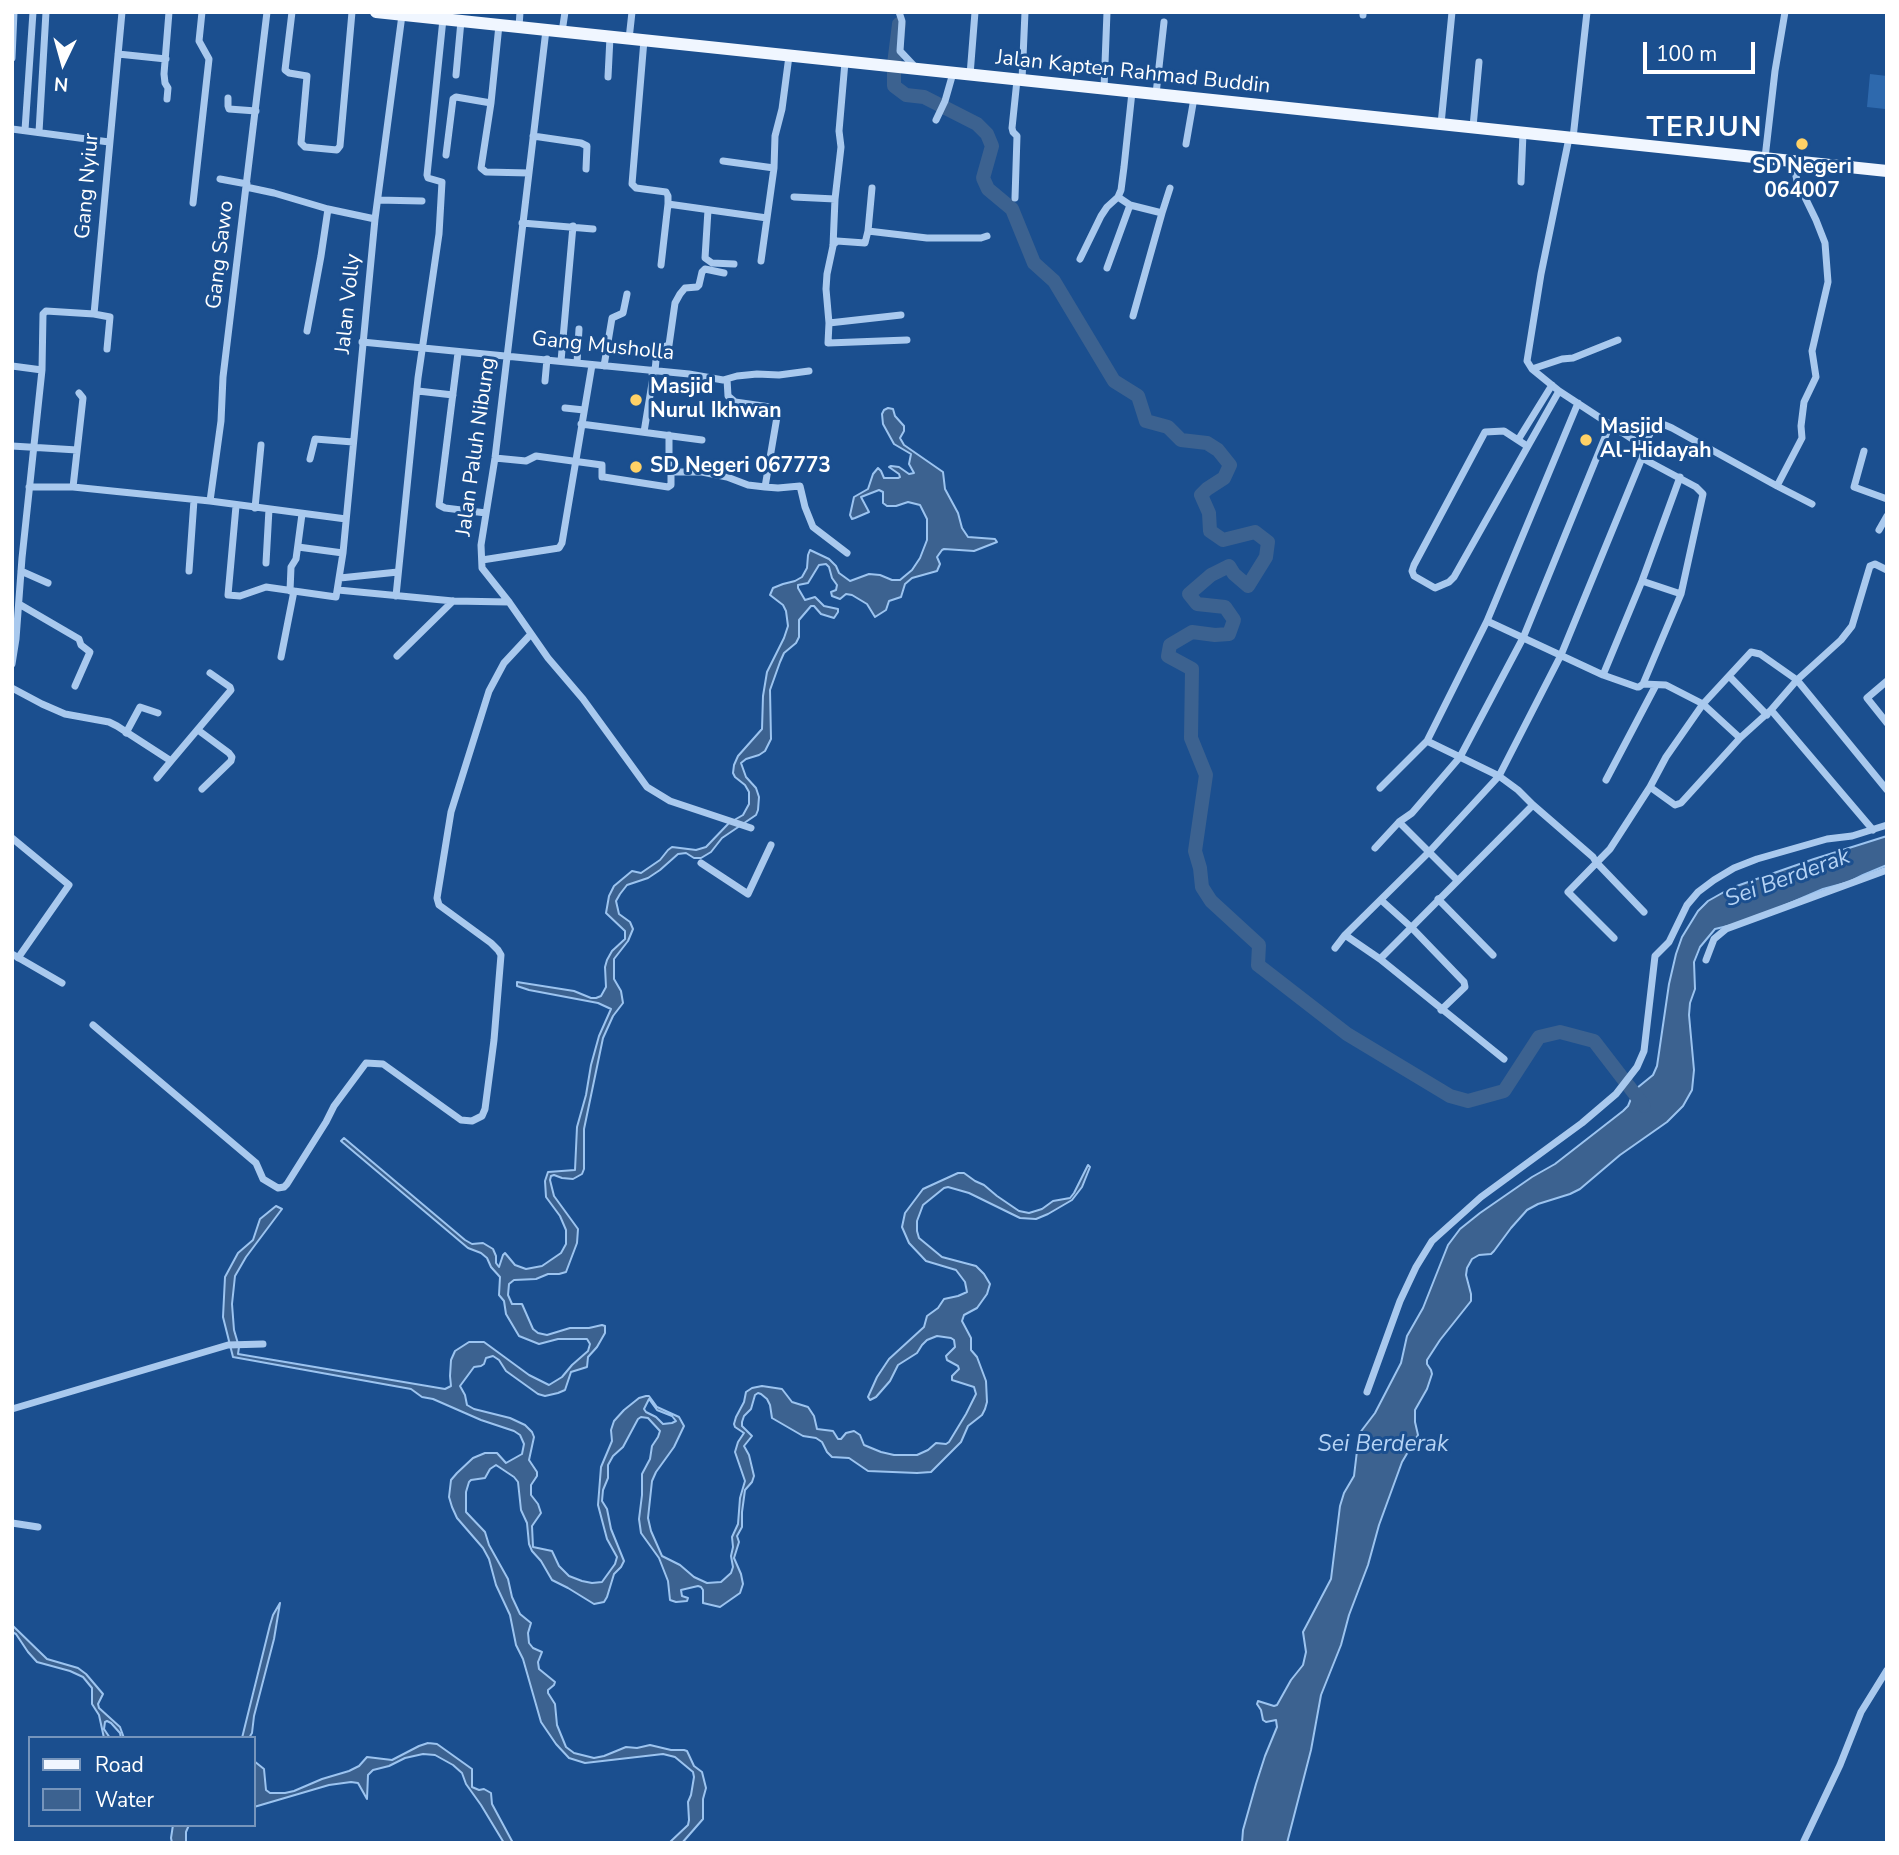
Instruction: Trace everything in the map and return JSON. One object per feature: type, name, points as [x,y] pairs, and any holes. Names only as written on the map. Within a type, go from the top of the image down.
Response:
[{"type":"main road","name":"Jalan Kapten Rahmad Buddin","points":[[376,12],[467,18],[499,25],[562,32],[1887,171]]},
{"type":"street","points":[[12,58],[14,12]]},
{"type":"street","points":[[25,130],[33,12]]},
{"type":"street","points":[[39,132],[46,12]]},
{"type":"street","name":"Gang Nyiur","points":[[94,314],[122,12]]},
{"type":"street","points":[[167,99],[168,88],[164,79],[169,12]]},
{"type":"street","points":[[193,203],[209,60],[199,43],[202,12]]},
{"type":"street","name":"Gang Sawo","points":[[210,501],[267,12]]},
{"type":"street","points":[[292,12],[285,70],[307,76],[301,143],[305,147],[339,149],[352,12]]},
{"type":"street","points":[[519,27],[520,12]]},
{"type":"street","points":[[562,32],[565,12]]},
{"type":"street","points":[[629,39],[632,12]]},
{"type":"street","points":[[899,12],[902,21],[900,51],[916,69]]},
{"type":"street","points":[[970,75],[975,12]]},
{"type":"street","points":[[1015,198],[1017,136],[1012,128],[1020,80],[1025,12]]},
{"type":"street","points":[[1104,89],[1107,12]]},
{"type":"street","points":[[1441,124],[1452,12]]},
{"type":"street","points":[[1587,12],[1571,138],[1541,274],[1527,356],[1528,365],[1556,388],[1643,446]]},
{"type":"street","points":[[1765,158],[1785,12]]},
{"type":"street","name":"Jalan Volly","points":[[337,594],[375,219],[407,14]]},
{"type":"street","points":[[396,596],[418,378],[443,190],[442,181],[428,178],[427,175],[435,17]]},
{"type":"street","points":[[456,75],[467,18]]},
{"type":"street","points":[[1156,94],[1164,22]]},
{"type":"street","points":[[499,25],[481,169],[486,172],[529,175]]},
{"type":"street","name":"Jalan Paluh Nibung","points":[[546,30],[495,458],[481,545],[482,568],[548,658],[589,706],[647,787],[670,801],[751,828]]},
{"type":"street","points":[[608,77],[610,37]]},
{"type":"street","points":[[644,40],[632,184],[636,188],[666,192],[668,196],[661,265]]},
{"type":"street","points":[[118,54],[166,59]]},
{"type":"street","points":[[761,261],[774,168],[775,136],[782,109],[789,56]]},
{"type":"street","points":[[845,61],[833,246],[826,289],[828,343],[906,340]]},
{"type":"street","points":[[1473,127],[1479,62]]},
{"type":"street","points":[[936,120],[953,73]]},
{"type":"street","points":[[1080,258],[1101,216],[1121,190],[1132,92]]},
{"type":"street","points":[[446,155],[453,99],[456,97],[491,103]]},
{"type":"street","points":[[228,98],[229,109],[256,111]]},
{"type":"street","points":[[1186,144],[1194,98]]},
{"type":"street","points":[[12,129],[109,142]]},
{"type":"street","points":[[1521,182],[1523,133]]},
{"type":"street","points":[[533,136],[587,146],[586,169]]},
{"type":"street","points":[[723,161],[774,168]]},
{"type":"street","points":[[1777,486],[1802,438],[1804,402],[1816,377],[1812,351],[1828,282],[1825,243],[1797,181],[1793,161]]},
{"type":"street","points":[[220,179],[375,219]]},
{"type":"street","points":[[833,246],[837,241],[865,243],[872,188]]},
{"type":"street","points":[[1133,316],[1170,188]]},
{"type":"street","points":[[794,197],[835,198]]},
{"type":"street","points":[[1118,197],[1129,205],[1162,213]]},
{"type":"street","points":[[378,200],[422,201]]},
{"type":"street","points":[[668,204],[767,218]]},
{"type":"street","points":[[1107,268],[1129,205]]},
{"type":"street","points":[[307,331],[328,209]]},
{"type":"street","points":[[708,209],[705,258],[712,263],[734,264]]},
{"type":"street","points":[[522,223],[593,229]]},
{"type":"street","points":[[561,361],[573,226]]},
{"type":"street","points":[[868,231],[927,238],[987,236]]},
{"type":"street","points":[[644,432],[657,349],[669,345],[675,303],[685,288],[699,285],[705,270],[724,273]]},
{"type":"street","points":[[604,366],[612,318],[623,313],[627,294]]},
{"type":"street","points":[[12,664],[42,370],[44,312],[110,317],[107,349]]},
{"type":"street","points":[[829,323],[901,315]]},
{"type":"street","points":[[577,363],[579,329]]},
{"type":"street","points":[[1532,369],[1573,358],[1618,340]]},
{"type":"street","name":"Gang Musholla","points":[[362,342],[653,370],[714,380],[806,371]]},
{"type":"street","points":[[458,353],[439,505],[486,513]]},
{"type":"street","points":[[545,382],[547,359]]},
{"type":"street","points":[[482,560],[559,548],[562,543],[592,365]]},
{"type":"street","points":[[12,366],[42,370]]},
{"type":"street","points":[[725,379],[728,396],[735,402],[777,408],[765,487]]},
{"type":"street","points":[[1527,446],[1504,431],[1485,432],[1414,565],[1414,576],[1435,588],[1454,577],[1527,446],[1533,426],[1556,388]]},
{"type":"street","points":[[418,391],[453,395]]},
{"type":"street","points":[[73,487],[83,398],[79,393]]},
{"type":"street","points":[[1380,788],[1427,740],[1487,621],[1578,403]]},
{"type":"street","points":[[565,408],[584,410]]},
{"type":"street","points":[[581,424],[702,440]]},
{"type":"street","points":[[1335,948],[1499,776],[1561,655],[1654,424]]},
{"type":"street","points":[[1622,432],[1654,424],[1665,425],[1812,505]]},
{"type":"street","points":[[1375,848],[1399,822],[1412,813],[1461,757],[1523,638],[1610,425]]},
{"type":"street","points":[[1518,440],[1533,426]]},
{"type":"street","points":[[495,458],[526,461],[536,456],[602,465],[602,477],[668,487],[671,485],[669,435]]},
{"type":"street","points":[[310,459],[315,439],[353,442]]},
{"type":"street","points":[[255,508],[261,445]]},
{"type":"street","points":[[12,446],[76,450]]},
{"type":"street","points":[[1864,451],[1854,487],[1886,496]]},
{"type":"street","points":[[1642,458],[1679,477],[1701,490],[1703,494],[1681,594],[1643,684]]},
{"type":"street","points":[[671,472],[702,472],[765,487],[800,486],[813,527],[847,553]]},
{"type":"street","points":[[1603,675],[1642,581],[1679,477]]},
{"type":"street","points":[[29,486],[73,487],[210,501],[346,519]]},
{"type":"street","points":[[189,571],[194,500]]},
{"type":"street","points":[[236,506],[228,594],[231,596],[240,596],[266,587],[337,594],[509,602]]},
{"type":"street","points":[[266,563],[269,509]]},
{"type":"street","points":[[281,657],[292,591],[291,567],[296,560],[302,514]]},
{"type":"street","points":[[1879,530],[1887,516]]},
{"type":"street","points":[[298,547],[343,553]]},
{"type":"street","points":[[12,557],[22,558]]},
{"type":"street","points":[[1650,787],[1679,804],[1740,738],[1769,713],[1797,680],[1841,640],[1852,626],[1870,566],[1875,564],[1887,570]]},
{"type":"street","points":[[21,571],[48,583]]},
{"type":"street","points":[[340,578],[398,572]]},
{"type":"street","points":[[1642,581],[1681,594]]},
{"type":"street","points":[[397,656],[453,601]]},
{"type":"street","points":[[19,604],[79,639],[81,645],[90,652],[75,686]]},
{"type":"street","points":[[1487,621],[1603,675],[1637,687],[1643,684],[1666,685],[1703,704],[1740,738]]},
{"type":"street","points":[[93,1025],[256,1163],[263,1179],[278,1188],[287,1184],[327,1122],[334,1106],[366,1063],[383,1064],[461,1120],[472,1121],[481,1116],[485,1109],[494,1041],[501,955],[491,943],[439,905],[437,898],[451,812],[489,691],[503,663],[531,634]]},
{"type":"street","points":[[1614,938],[1568,894],[1569,890],[1610,849],[1666,757],[1703,704],[1754,652],[1797,680],[1887,790]]},
{"type":"street","points":[[158,778],[231,690],[210,673]]},
{"type":"street","points":[[1730,677],[1769,713],[1874,830]]},
{"type":"street","points":[[1885,719],[1867,698],[1887,681]]},
{"type":"street","points":[[1606,780],[1656,685]]},
{"type":"street","points":[[12,688],[65,714],[109,722],[171,761]]},
{"type":"street","points":[[126,733],[139,707],[158,713]]},
{"type":"street","points":[[198,730],[232,757],[202,789]]},
{"type":"street","points":[[1427,740],[1499,776],[1518,790],[1593,857],[1644,912]]},
{"type":"street","points":[[1380,959],[1533,805]]},
{"type":"street","points":[[1399,822],[1457,880]]},
{"type":"street","points":[[1367,1392],[1400,1301],[1432,1241],[1481,1197],[1582,1123],[1616,1094],[1637,1067],[1644,1051],[1655,956],[1669,942],[1687,905],[1698,892],[1734,868],[1758,859],[1887,825]]},
{"type":"street","points":[[12,838],[69,885],[15,956],[62,983]]},
{"type":"street","points":[[701,863],[747,894],[771,845]]},
{"type":"street","points":[[1706,960],[1714,939],[1726,929],[1887,870]]},
{"type":"street","points":[[1438,899],[1493,955]]},
{"type":"street","points":[[1381,900],[1464,982],[1465,987],[1441,1010]]},
{"type":"street","points":[[1345,936],[1380,959],[1504,1059]]},
{"type":"street","points":[[12,1409],[228,1345],[264,1344]]},
{"type":"street","points":[[12,1523],[38,1527]]},
{"type":"street","points":[[1803,1843],[1840,1765],[1861,1712],[1887,1671]]},
{"type":"shaded area","points":[[1870,74],[1887,76],[1885,109],[1867,107]]},
{"type":"water","points":[[893,409],[895,416],[904,426],[900,438],[904,445],[943,472],[945,489],[968,537],[995,539],[997,542],[974,551],[942,550],[937,557],[940,564],[937,571],[912,578],[905,584],[901,597],[889,601],[886,610],[875,617],[867,604],[852,595],[846,594],[840,599],[832,596],[831,592],[836,590],[837,585],[829,567],[826,564],[819,565],[808,583],[798,585],[798,588],[805,600],[815,597],[824,606],[838,609],[838,612],[834,618],[821,614],[811,606],[799,620],[799,637],[796,643],[784,653],[780,662],[770,690],[771,739],[765,751],[741,763],[746,777],[756,788],[759,797],[756,815],[722,838],[711,852],[701,858],[694,858],[686,853],[678,854],[648,878],[627,885],[616,901],[619,914],[630,922],[633,929],[628,941],[614,959],[614,979],[621,991],[623,1003],[613,1016],[603,1038],[584,1129],[584,1169],[582,1174],[573,1179],[554,1175],[550,1180],[554,1196],[578,1229],[577,1243],[566,1272],[548,1274],[536,1279],[514,1280],[509,1284],[508,1295],[512,1304],[522,1304],[533,1329],[538,1333],[547,1335],[570,1328],[602,1325],[605,1326],[605,1333],[588,1357],[587,1367],[571,1372],[565,1390],[558,1393],[545,1396],[538,1394],[506,1371],[493,1356],[486,1358],[481,1366],[474,1367],[460,1386],[467,1405],[510,1418],[525,1425],[532,1432],[534,1437],[529,1460],[537,1476],[531,1485],[531,1495],[541,1513],[532,1526],[533,1547],[552,1551],[559,1566],[569,1576],[592,1583],[602,1582],[617,1557],[607,1539],[598,1505],[601,1467],[612,1441],[614,1421],[639,1398],[646,1396],[649,1396],[657,1407],[679,1417],[684,1426],[652,1481],[648,1518],[651,1531],[662,1556],[707,1583],[721,1582],[731,1573],[733,1567],[732,1537],[738,1524],[740,1498],[745,1481],[735,1452],[744,1433],[734,1424],[746,1392],[752,1388],[762,1386],[782,1389],[792,1402],[808,1407],[814,1416],[817,1429],[833,1431],[838,1439],[854,1431],[860,1435],[864,1445],[881,1452],[917,1455],[936,1443],[949,1442],[976,1394],[974,1387],[952,1380],[952,1376],[959,1369],[947,1360],[946,1356],[955,1347],[951,1338],[937,1336],[927,1340],[917,1353],[898,1365],[890,1381],[876,1397],[870,1400],[868,1397],[889,1359],[924,1327],[927,1316],[938,1308],[944,1299],[967,1292],[965,1282],[956,1270],[926,1261],[909,1243],[902,1227],[905,1213],[923,1189],[958,1173],[964,1173],[1019,1211],[1029,1213],[1042,1209],[1053,1201],[1070,1198],[1088,1165],[1090,1167],[1082,1187],[1072,1200],[1036,1219],[1020,1218],[969,1193],[948,1187],[923,1205],[917,1221],[919,1238],[942,1257],[976,1266],[990,1284],[987,1294],[977,1308],[964,1315],[962,1321],[971,1338],[971,1350],[977,1357],[986,1381],[985,1409],[982,1415],[968,1426],[961,1442],[931,1472],[868,1471],[849,1458],[832,1457],[816,1438],[803,1436],[772,1418],[767,1399],[758,1393],[755,1395],[751,1409],[742,1422],[742,1426],[752,1436],[744,1446],[754,1476],[745,1490],[742,1527],[737,1536],[739,1542],[734,1558],[743,1584],[740,1593],[720,1607],[703,1603],[703,1590],[698,1586],[681,1590],[682,1596],[688,1598],[687,1601],[670,1600],[668,1581],[659,1558],[641,1533],[639,1519],[642,1474],[660,1431],[648,1418],[638,1419],[623,1447],[608,1465],[608,1478],[602,1501],[624,1561],[614,1574],[604,1602],[594,1604],[552,1580],[529,1544],[518,1482],[514,1477],[496,1465],[485,1478],[469,1482],[466,1512],[485,1532],[489,1545],[508,1579],[520,1614],[531,1623],[529,1643],[542,1652],[538,1662],[539,1669],[555,1682],[548,1693],[555,1704],[557,1725],[566,1747],[574,1753],[594,1758],[626,1747],[650,1745],[684,1750],[694,1766],[702,1772],[706,1788],[703,1819],[682,1843],[669,1843],[688,1825],[688,1802],[693,1772],[675,1757],[663,1754],[585,1763],[569,1758],[556,1744],[541,1722],[523,1659],[516,1645],[510,1615],[496,1585],[489,1559],[457,1518],[452,1507],[449,1497],[451,1480],[457,1473],[473,1458],[485,1453],[497,1453],[506,1463],[522,1454],[524,1444],[520,1435],[433,1399],[422,1397],[411,1389],[233,1357],[223,1317],[225,1277],[238,1253],[253,1240],[260,1219],[276,1206],[282,1209],[235,1276],[232,1304],[238,1354],[445,1389],[451,1386],[451,1360],[455,1351],[469,1342],[484,1342],[529,1375],[549,1385],[562,1377],[588,1351],[590,1344],[587,1339],[558,1339],[539,1344],[519,1336],[499,1295],[500,1277],[487,1258],[468,1248],[341,1141],[344,1138],[465,1240],[472,1244],[483,1243],[493,1249],[499,1267],[505,1253],[515,1265],[526,1269],[542,1266],[561,1253],[566,1244],[566,1230],[560,1216],[546,1197],[545,1181],[548,1172],[575,1170],[577,1127],[599,1036],[611,1009],[598,1003],[529,990],[517,986],[517,982],[574,991],[591,998],[601,996],[606,987],[607,960],[625,939],[625,931],[606,913],[614,886],[632,871],[641,873],[660,860],[672,847],[696,850],[706,847],[729,823],[743,815],[749,804],[749,792],[735,777],[734,765],[738,756],[762,729],[767,672],[788,626],[783,605],[770,595],[773,588],[802,577],[807,568],[810,550],[829,559],[839,573],[850,581],[869,574],[900,580],[912,570],[920,558],[927,540],[927,519],[920,505],[908,502],[887,506],[883,503],[883,492],[879,490],[861,497],[869,512],[852,519],[850,515],[854,497],[868,489],[878,468],[884,478],[900,477],[889,467],[891,466],[899,467],[909,474],[914,473],[909,464],[911,454],[894,444],[883,424],[884,410]],"holes":[[[649,1399],[657,1410],[672,1416],[676,1421],[663,1424],[646,1412],[644,1409]]]},
{"type":"water","name":"Sei Berderak","points":[[1887,836],[1887,865],[1774,910],[1715,929],[1700,947],[1694,962],[1695,989],[1689,1015],[1694,1070],[1692,1090],[1683,1106],[1667,1122],[1620,1155],[1580,1189],[1527,1210],[1491,1254],[1472,1259],[1466,1275],[1471,1301],[1427,1360],[1432,1374],[1415,1410],[1418,1435],[1402,1462],[1341,1645],[1321,1695],[1311,1750],[1287,1843],[1242,1843],[1256,1784],[1277,1727],[1276,1720],[1263,1720],[1258,1701],[1277,1705],[1303,1665],[1306,1652],[1303,1632],[1331,1579],[1340,1506],[1354,1476],[1359,1434],[1375,1413],[1401,1363],[1407,1336],[1423,1308],[1448,1245],[1460,1229],[1480,1213],[1555,1164],[1623,1111],[1637,1088],[1653,1075],[1657,1066],[1676,954],[1682,937],[1698,911],[1708,901],[1731,888]]},
{"type":"water","points":[[280,1603],[252,1733],[250,1736],[242,1736],[270,1625]]},
{"type":"water","points":[[12,1625],[47,1659],[78,1668],[86,1674],[103,1694],[99,1708],[120,1727],[123,1736],[107,1721],[104,1729],[109,1736],[104,1736],[99,1715],[92,1704],[92,1688],[83,1677],[37,1662],[12,1632]]},
{"type":"water","points":[[437,1744],[472,1769],[472,1787],[491,1793],[492,1804],[513,1843],[504,1843],[466,1784],[462,1773],[435,1755],[423,1754],[405,1758],[373,1770],[368,1775],[367,1799],[358,1783],[351,1782],[329,1785],[256,1806],[256,1763],[264,1769],[266,1790],[270,1793],[285,1793],[349,1771],[359,1766],[367,1757],[392,1760],[419,1746]]},
{"type":"water","points":[[173,1827],[188,1827],[186,1843],[172,1843]]},
{"type":"waterway","points":[[899,24],[894,86],[906,95],[924,97],[977,124],[987,134],[992,146],[983,178],[988,189],[1012,209],[1034,263],[1054,281],[1114,381],[1138,396],[1146,421],[1168,427],[1181,440],[1207,443],[1218,450],[1230,465],[1224,478],[1201,495],[1209,513],[1210,531],[1223,540],[1255,532],[1268,542],[1266,557],[1248,586],[1229,566],[1211,575],[1189,594],[1197,604],[1225,607],[1234,620],[1229,634],[1192,632],[1170,645],[1168,656],[1192,669],[1191,738],[1206,775],[1195,851],[1202,887],[1211,901],[1259,945],[1258,965],[1347,1034],[1450,1096],[1468,1101],[1504,1091],[1539,1037],[1560,1032],[1594,1041],[1644,1106]]},
{"type":"place","name":"SD Negeri 064007","points":[[1802,144]]},
{"type":"place","name":"Masjid Nurul Ikhwan","points":[[636,400]]},
{"type":"place","name":"Masjid Al-Hidayah","points":[[1586,440]]},
{"type":"place","name":"SD Negeri 067773","points":[[636,467]]},
{"type":"district","name":"TERJUN","points":[[1705,129]]}]
